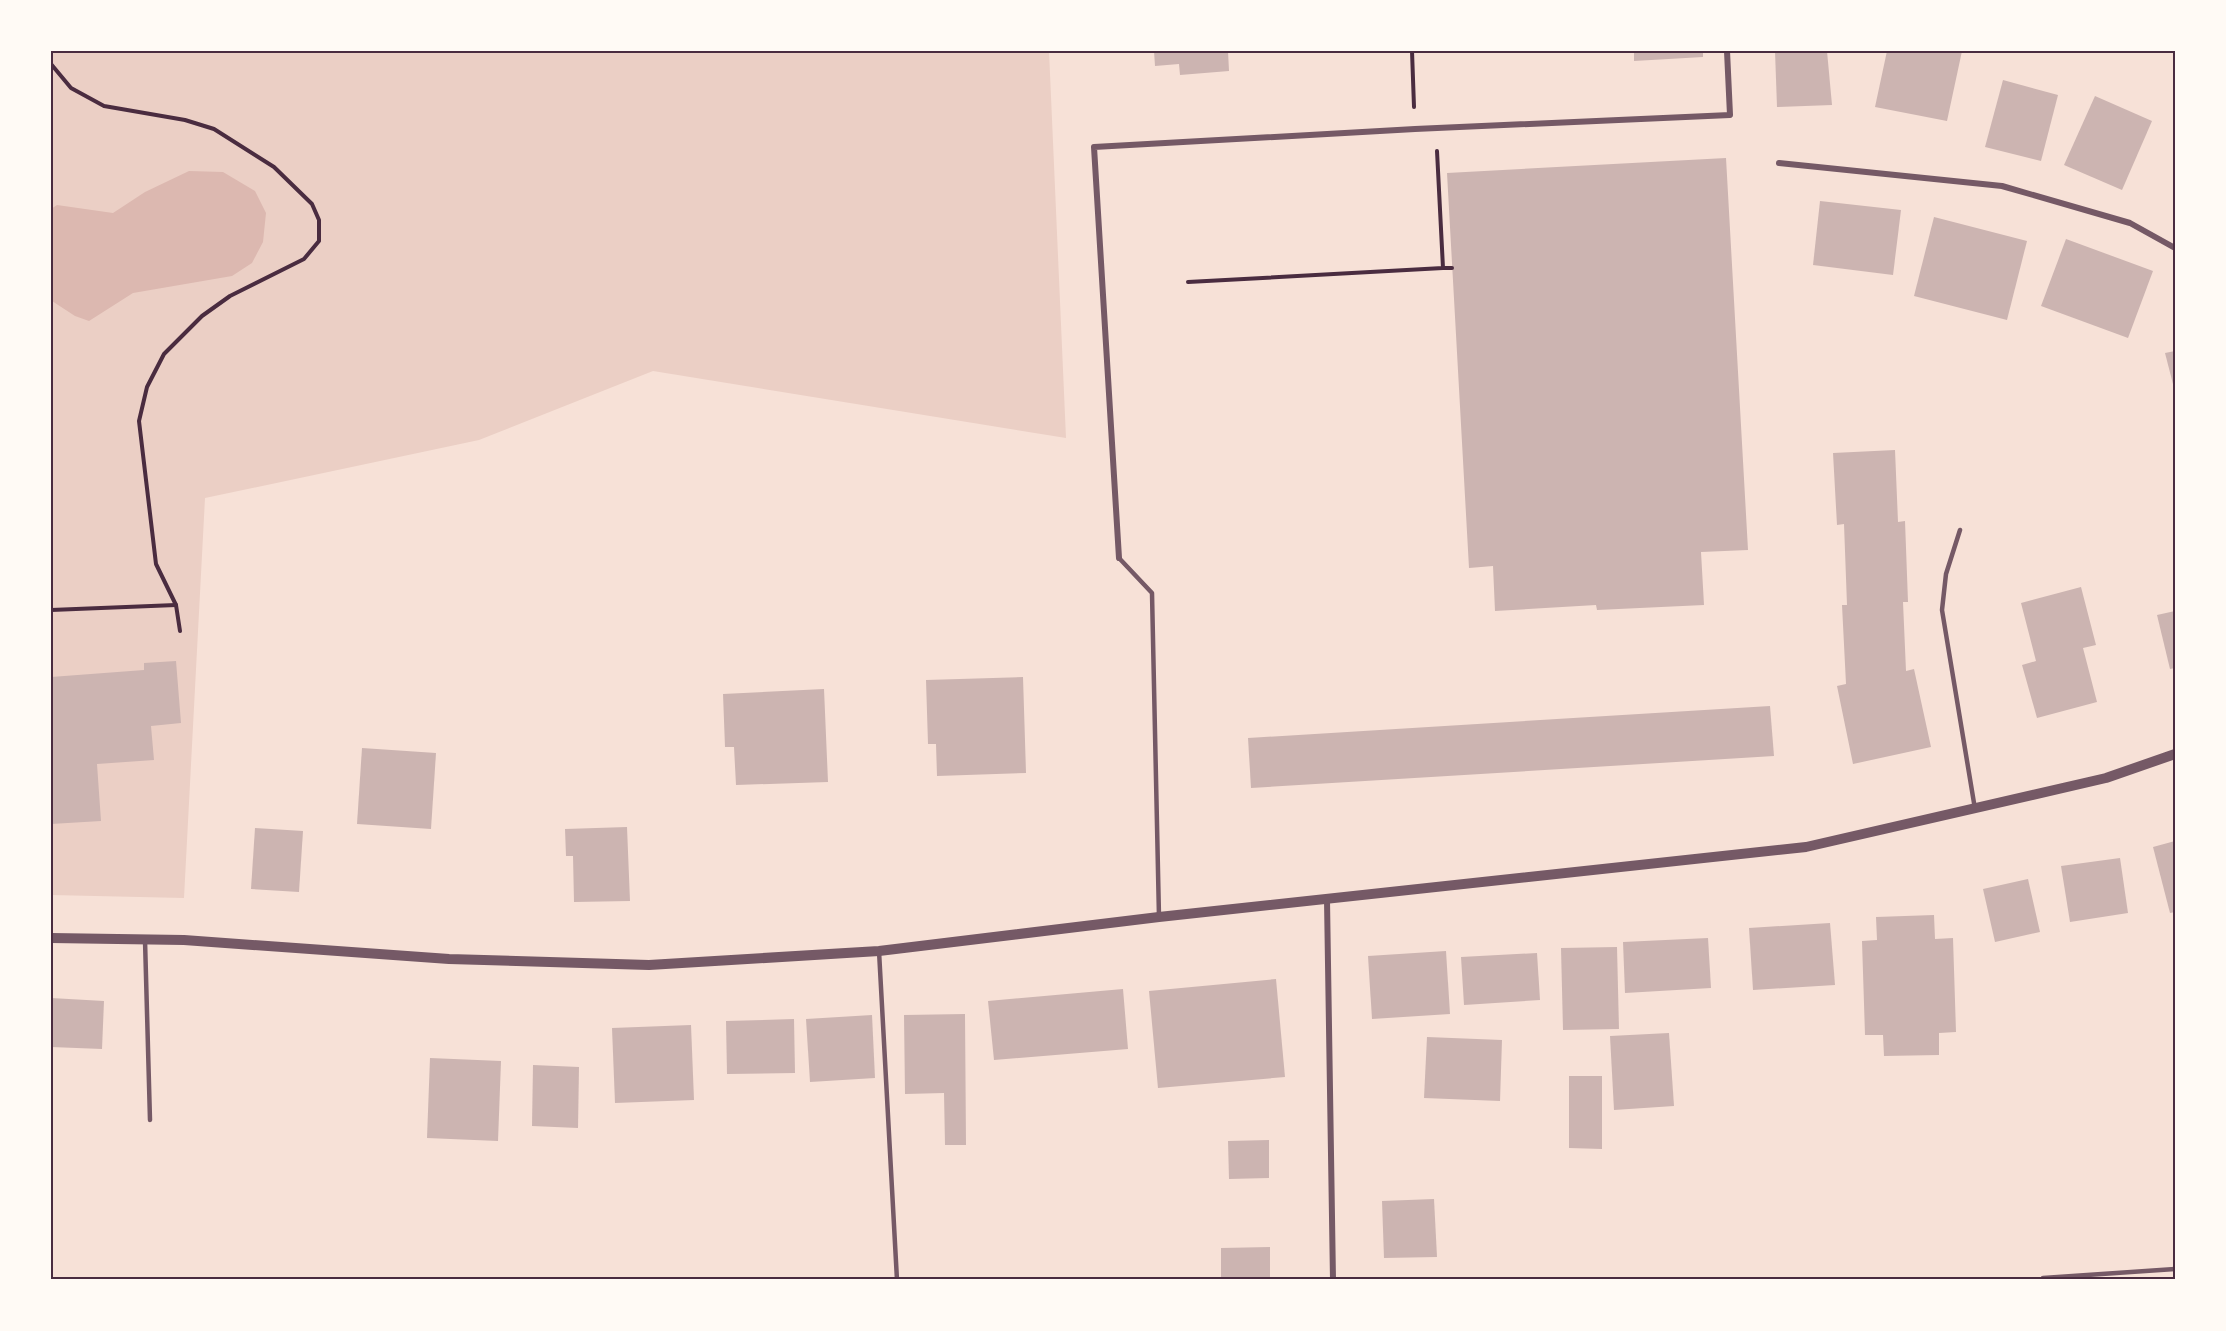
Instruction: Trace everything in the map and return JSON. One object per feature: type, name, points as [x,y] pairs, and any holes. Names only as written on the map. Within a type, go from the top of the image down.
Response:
[{"type":"street","points":[[1119,558],[1094,147],[1415,129],[1730,115],[1726,51]]},
{"type":"street","points":[[1779,163],[2002,186],[2130,223],[2175,248]]},
{"type":"street","points":[[51,938],[184,940],[449,959],[649,965],[879,951],[1159,917],[1806,847],[2106,778],[2175,754]]},
{"type":"street","points":[[1327,900],[1333,1280]]},
{"type":"lane","points":[[1960,530],[1946,574],[1942,610],[1975,809]]},
{"type":"lane","points":[[1119,558],[1152,592],[1159,917]]},
{"type":"lane","points":[[145,940],[150,1120]]},
{"type":"lane","points":[[879,951],[897,1280]]},
{"type":"lane","points":[[2043,1278],[2175,1269]]},
{"type":"path","points":[[1412,51],[1415,129]]},
{"type":"path","points":[[51,64],[71,88],[104,106],[185,120],[214,129],[274,167],[312,204],[320,220],[320,240],[304,259],[230,296],[202,316],[164,354],[147,387],[139,421],[156,564],[176,605],[180,631]]},
{"type":"path","points":[[1436,129],[1443,268]]},
{"type":"path","points":[[1188,282],[1452,268]]},
{"type":"path","points":[[51,610],[176,605]]},
{"type":"shaded area","points":[[51,51],[1049,51],[1066,438],[653,371],[479,440],[205,498],[184,898],[51,895]]},
{"type":"shaded area","points":[[189,171],[223,172],[255,191],[266,213],[263,242],[252,263],[232,276],[133,293],[89,321],[75,316],[52,301],[51,209],[57,205],[113,213],[145,192]]},
{"type":"building","points":[[1154,51],[1228,51],[1229,71],[1180,75],[1179,64],[1155,66]]},
{"type":"building","points":[[1634,51],[1703,51],[1703,57],[1634,61]]},
{"type":"building","points":[[1775,51],[1827,51],[1832,105],[1777,107]]},
{"type":"building","points":[[1887,51],[1962,51],[1947,121],[1875,107]]},
{"type":"building","points":[[2003,80],[2058,95],[2041,161],[1985,147]]},
{"type":"building","points":[[2095,96],[2152,121],[2122,190],[2064,165]]},
{"type":"building","points":[[1726,158],[1748,550],[1701,552],[1704,605],[1597,610],[1596,605],[1495,611],[1493,566],[1469,568],[1447,173]]},
{"type":"building","points":[[1820,201],[1901,210],[1893,275],[1813,265]]},
{"type":"building","points":[[1934,217],[2027,241],[2007,320],[1914,296]]},
{"type":"building","points":[[2066,239],[2153,271],[2128,338],[2041,306]]},
{"type":"building","points":[[2175,351],[2175,388],[2174,388],[2165,353]]},
{"type":"building","points":[[1895,450],[1898,522],[1905,521],[1908,602],[1903,602],[1906,671],[1914,669],[1931,747],[1853,764],[1837,686],[1846,684],[1842,605],[1847,605],[1844,524],[1837,525],[1833,453]]},
{"type":"building","points":[[2081,587],[2096,645],[2083,648],[2097,702],[2037,718],[2022,665],[2036,661],[2021,603]]},
{"type":"building","points":[[2175,611],[2175,668],[2170,669],[2157,615]]},
{"type":"building","points":[[176,661],[181,723],[151,726],[154,760],[97,764],[101,821],[51,824],[51,677],[144,670],[144,663]]},
{"type":"building","points":[[1023,677],[1026,773],[937,776],[936,744],[928,744],[926,680]]},
{"type":"building","points":[[824,689],[828,782],[736,785],[734,747],[725,747],[723,694]]},
{"type":"building","points":[[1770,706],[1774,756],[1251,788],[1248,738]]},
{"type":"building","points":[[362,748],[436,753],[431,829],[357,824]]},
{"type":"building","points":[[627,827],[630,901],[574,902],[573,856],[566,856],[565,829]]},
{"type":"building","points":[[255,828],[303,831],[299,892],[251,889]]},
{"type":"building","points":[[2175,841],[2175,912],[2170,913],[2153,847]]},
{"type":"building","points":[[2120,858],[2128,913],[2070,922],[2061,866]]},
{"type":"building","points":[[2028,879],[2040,932],[1995,942],[1983,889]]},
{"type":"building","points":[[1934,915],[1935,939],[1953,938],[1956,1032],[1939,1033],[1939,1055],[1884,1056],[1883,1035],[1865,1035],[1862,941],[1877,940],[1876,917]]},
{"type":"building","points":[[1830,923],[1835,985],[1753,990],[1749,928]]},
{"type":"building","points":[[1708,938],[1711,988],[1625,993],[1623,942]]},
{"type":"building","points":[[1617,947],[1619,1029],[1563,1030],[1561,948]]},
{"type":"building","points":[[1446,951],[1450,1014],[1372,1019],[1368,956]]},
{"type":"building","points":[[1537,953],[1540,1000],[1464,1005],[1461,957]]},
{"type":"building","points":[[1276,979],[1285,1077],[1158,1088],[1149,991]]},
{"type":"building","points":[[1123,989],[1128,1049],[994,1060],[988,1001]]},
{"type":"building","points":[[51,998],[104,1001],[102,1049],[51,1047]]},
{"type":"building","points":[[965,1014],[966,1145],[945,1145],[944,1093],[905,1094],[904,1015]]},
{"type":"building","points":[[872,1015],[875,1078],[810,1082],[806,1019]]},
{"type":"building","points":[[794,1019],[795,1073],[727,1074],[726,1021]]},
{"type":"building","points":[[691,1025],[694,1100],[615,1103],[612,1028]]},
{"type":"building","points":[[1669,1033],[1674,1106],[1614,1110],[1610,1036]]},
{"type":"building","points":[[1427,1037],[1502,1040],[1500,1101],[1424,1098]]},
{"type":"building","points":[[430,1058],[501,1061],[498,1141],[427,1138]]},
{"type":"building","points":[[533,1065],[579,1067],[578,1128],[532,1126]]},
{"type":"building","points":[[1569,1076],[1602,1076],[1602,1149],[1569,1148]]},
{"type":"building","points":[[1269,1140],[1269,1178],[1229,1179],[1228,1141]]},
{"type":"building","points":[[1434,1199],[1437,1257],[1384,1258],[1382,1201]]},
{"type":"building","points":[[1270,1247],[1270,1280],[1221,1280],[1221,1248]]}]
